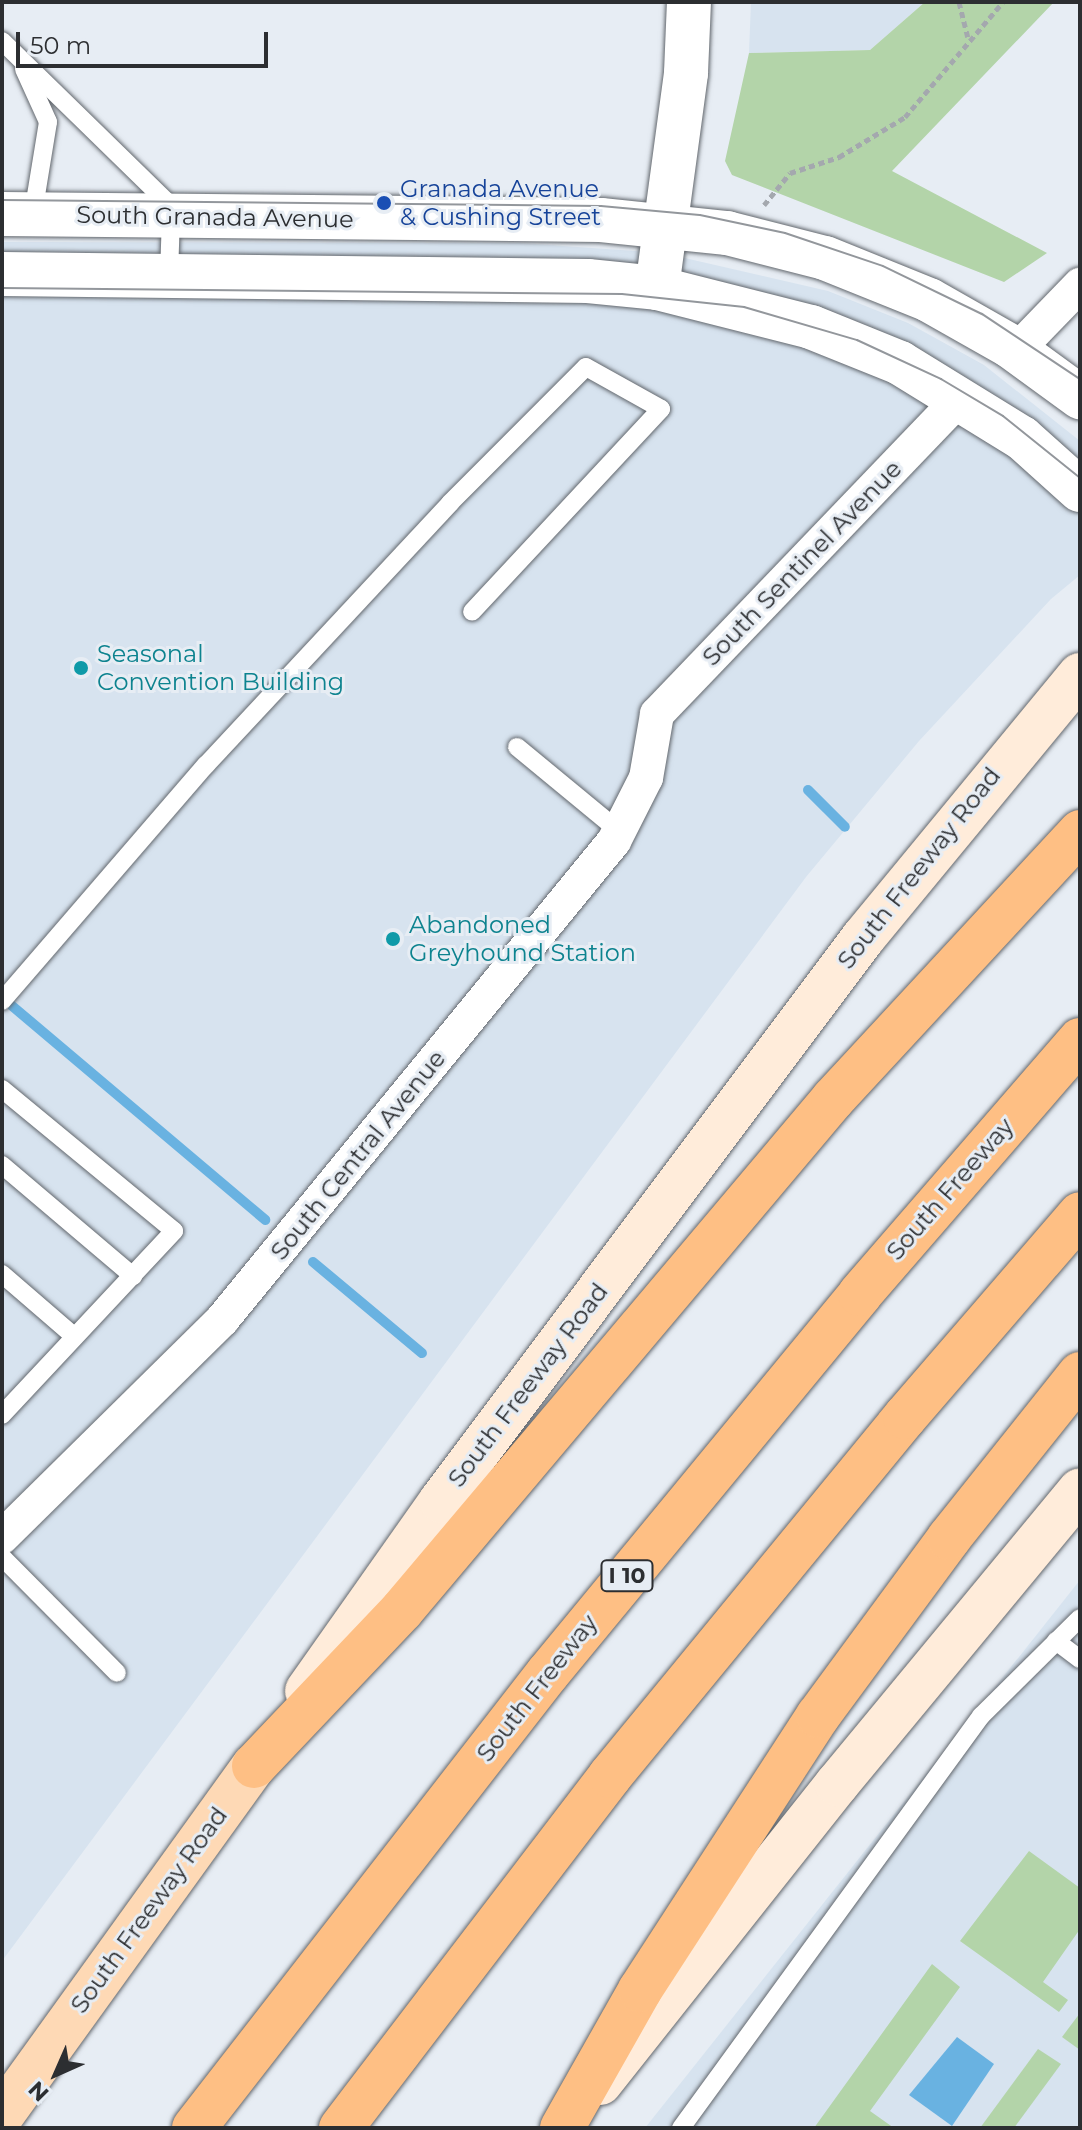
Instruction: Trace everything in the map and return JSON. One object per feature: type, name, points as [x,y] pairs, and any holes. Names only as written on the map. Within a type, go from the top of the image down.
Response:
[{"type":"highway","points":[[254,1766],[365,1653],[777,1163],[1080,832]]},
{"type":"highway","name":"South Freeway","points":[[194,2128],[567,1649],[860,1294],[1080,1040]]},
{"type":"highway","points":[[341,2128],[610,1776],[905,1417],[1080,1214]]},
{"type":"highway","points":[[562,2128],[640,1990],[818,1716],[957,1527],[1080,1374]]},
{"type":"main road","name":"South Freeway Road","points":[[2,2115],[441,1501],[863,938],[1080,675]]},
{"type":"main road","points":[[562,2128],[1080,1490]]},
{"type":"main road","points":[[2,2065],[66,2023]]},
{"type":"street","points":[[657,288],[667,225],[689,2]]},
{"type":"street","name":"South Granada Avenue","points":[[17,214],[667,225],[757,239],[906,289],[1017,350],[1080,397]]},
{"type":"street","points":[[2,274],[588,281],[657,288],[831,334],[900,363],[961,397],[1030,444],[1080,490]]},
{"type":"street","points":[[1017,350],[1080,285]]},
{"type":"street","name":"South Sentinel Avenue","points":[[651,733],[657,714],[961,397]]},
{"type":"street","name":"South Central Avenue","points":[[2,1537],[222,1320],[620,832],[646,778],[651,733]]},
{"type":"lane","points":[[2,41],[166,201],[171,217],[169,275]]},
{"type":"lane","points":[[17,214],[48,122],[19,59]]},
{"type":"lane","points":[[2,1001],[206,765],[450,503],[586,367],[661,409],[472,612]]},
{"type":"lane","points":[[517,747],[620,832]]},
{"type":"lane","points":[[2,1089],[174,1231],[75,1337],[5,1405]]},
{"type":"lane","points":[[2,1165],[133,1276]]},
{"type":"lane","points":[[2,1274],[75,1337]]},
{"type":"lane","points":[[2,1557],[117,1673]]},
{"type":"lane","points":[[681,2128],[981,1716],[1080,1618]]},
{"type":"lane","points":[[1056,1641],[1080,1659]]},
{"type":"path","points":[[959,2],[968,37]]},
{"type":"path","points":[[757,239],[766,199],[783,178],[853,150],[905,117],[935,87],[968,37],[1003,2]]},
{"type":"shaded area","points":[[751,2],[925,2],[870,50],[749,53]]},
{"type":"shaded area","points":[[2,242],[520,243],[663,253],[828,291],[908,323],[984,365],[1080,441],[1080,575],[1051,599],[919,741],[806,877],[2,1961]]},
{"type":"shaded area","points":[[1080,1580],[1080,2128],[645,2128]]},
{"type":"green space","points":[[925,2],[1054,2],[892,171],[1047,253],[1004,282],[732,175],[725,161],[749,53],[870,50]]},
{"type":"green space","points":[[1029,1851],[1080,1888],[1080,1929],[1043,1982],[1068,2000],[1059,2012],[960,1941]]},
{"type":"green space","points":[[932,1964],[960,1987],[870,2111],[894,2128],[814,2128]]},
{"type":"green space","points":[[1080,2013],[1080,2050],[1062,2037]]},
{"type":"green space","points":[[1038,2049],[1061,2064],[1014,2128],[980,2128]]},
{"type":"water","points":[[957,2037],[994,2064],[952,2126],[909,2095]]},
{"type":"waterway","points":[[808,790],[845,827]]},
{"type":"waterway","points":[[11,1005],[265,1220]]},
{"type":"waterway","points":[[313,1262],[422,1353]]},
{"type":"tram line","points":[[2,200],[601,206],[700,215],[785,233],[883,266],[982,314],[1080,379]]},
{"type":"tram line","points":[[2,288],[622,294],[744,307],[857,340],[941,379],[1003,416],[1080,478]]},
{"type":"place","name":"Granada Avenue & Cushing Street","points":[[384,203]]},
{"type":"place","name":"Seasonal Convention Building","points":[[81,668]]},
{"type":"place","name":"Abandoned Greyhound Station","points":[[393,939]]}]
